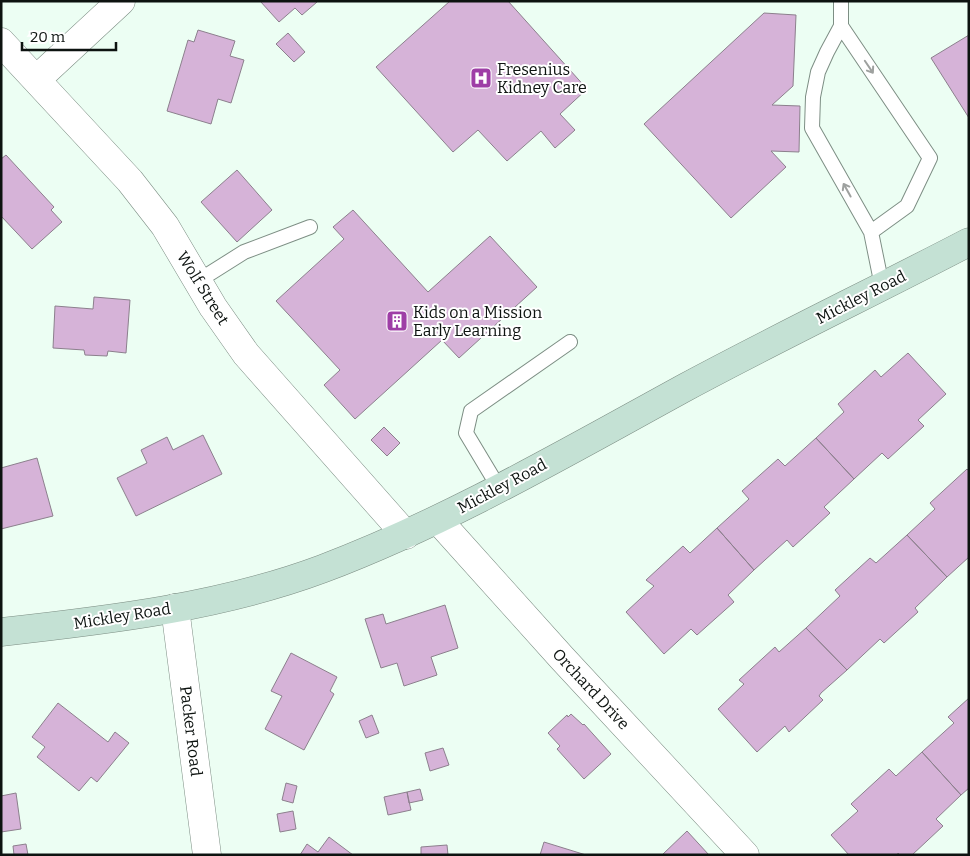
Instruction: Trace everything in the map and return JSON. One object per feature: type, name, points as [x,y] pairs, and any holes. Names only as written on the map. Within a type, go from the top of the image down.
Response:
[{"type":"street","points":[[36,79],[121,1]]},
{"type":"street","name":"Wolf Street","points":[[1,42],[130,181],[165,226],[213,308],[246,354],[406,535]]},
{"type":"street","name":"Mickley Road","points":[[1,632],[88,622],[232,597],[320,570],[438,520],[715,372],[969,242]]},
{"type":"street","name":"Orchard Drive","points":[[438,520],[562,658],[745,855]]},
{"type":"street","name":"Packer Road","points":[[174,608],[207,855]]},
{"type":"lane","points":[[840,1],[841,26],[818,72],[812,97],[812,128],[871,232],[882,286]]},
{"type":"lane","points":[[841,26],[930,158],[907,206],[871,232]]},
{"type":"lane","points":[[198,281],[244,252],[310,227]]},
{"type":"lane","points":[[499,488],[466,433],[471,411],[570,342]]},
{"type":"building","points":[[260,1],[317,2],[302,15],[295,8],[279,22]]},
{"type":"building","name":"Fresenius Kidney Care","points":[[450,1],[508,1],[587,89],[560,114],[575,130],[555,148],[541,131],[507,161],[478,130],[453,152],[376,67]]},
{"type":"building","points":[[764,13],[796,15],[793,86],[772,105],[800,106],[799,152],[771,151],[786,167],[731,218],[644,124]]},
{"type":"building","points":[[198,30],[235,41],[230,56],[244,60],[231,103],[218,99],[211,124],[167,111],[188,40],[194,42]]},
{"type":"building","points":[[288,33],[305,52],[294,62],[276,44]]},
{"type":"building","points":[[969,35],[969,118],[931,58]]},
{"type":"building","points":[[6,155],[54,207],[51,210],[62,222],[32,249],[1,216],[1,159]]},
{"type":"building","points":[[237,170],[272,210],[237,242],[201,202]]},
{"type":"building","name":"Kids on a Mission Early Learning","points":[[353,210],[428,292],[490,236],[537,287],[459,358],[442,340],[355,419],[324,385],[340,370],[276,301],[344,239],[333,227]]},
{"type":"building","points":[[94,297],[130,300],[126,353],[108,351],[107,356],[85,355],[84,350],[53,348],[55,306],[93,309]]},
{"type":"building","points":[[908,353],[946,394],[918,420],[924,426],[888,459],[882,453],[854,479],[816,438],[844,412],[838,404],[875,370],[881,377]]},
{"type":"building","points":[[384,427],[400,443],[387,456],[371,440]]},
{"type":"building","points":[[203,435],[222,474],[136,516],[117,478],[147,463],[141,450],[167,437],[173,450]]},
{"type":"building","points":[[816,438],[854,479],[824,507],[830,513],[793,547],[787,540],[754,570],[717,528],[749,499],[742,491],[778,459],[785,466]]},
{"type":"building","points":[[37,458],[53,516],[1,529],[1,468]]},
{"type":"building","points":[[967,469],[969,471],[969,557],[947,577],[907,535],[935,509],[930,503]]},
{"type":"building","points":[[717,528],[754,570],[728,595],[734,602],[697,635],[691,629],[664,654],[626,612],[654,586],[646,580],[683,546],[690,553]]},
{"type":"building","points":[[907,535],[947,577],[915,608],[918,612],[884,643],[880,639],[847,670],[806,628],[840,596],[835,590],[870,558],[876,563]]},
{"type":"building","points":[[445,605],[458,648],[431,657],[437,675],[404,686],[397,663],[381,668],[365,619],[383,614],[386,624]]},
{"type":"building","points":[[806,628],[847,670],[821,693],[819,696],[823,700],[789,732],[785,726],[757,752],[718,709],[744,684],[739,680],[775,647],[779,652]]},
{"type":"building","points":[[291,653],[337,677],[330,691],[334,694],[304,750],[265,729],[282,696],[271,691]]},
{"type":"building","points":[[969,698],[969,788],[961,795],[922,752],[954,723],[948,717]]},
{"type":"building","points":[[58,703],[108,742],[115,732],[129,743],[97,782],[91,777],[79,791],[37,757],[45,747],[32,737]]},
{"type":"building","points":[[571,714],[584,724],[611,754],[584,779],[557,749],[560,746],[548,733],[567,715],[568,717]]},
{"type":"building","points":[[372,715],[379,733],[366,738],[359,721]]},
{"type":"building","points":[[443,748],[449,765],[430,771],[425,753]]},
{"type":"building","points":[[922,752],[961,795],[936,819],[943,826],[912,855],[900,855],[898,853],[897,855],[849,855],[831,835],[858,811],[851,804],[889,769],[896,776]]},
{"type":"building","points":[[286,783],[297,786],[293,803],[282,800]]},
{"type":"building","points":[[420,789],[423,800],[409,803],[407,792]]},
{"type":"building","points":[[407,792],[411,810],[388,815],[384,797]]},
{"type":"building","points":[[16,793],[21,829],[1,832],[1,796]]},
{"type":"building","points":[[293,811],[296,829],[280,832],[277,814]]},
{"type":"building","points":[[687,831],[709,855],[662,855]]},
{"type":"building","points":[[329,837],[353,855],[300,855],[307,844],[318,852]]},
{"type":"building","points":[[544,842],[586,855],[540,855]]},
{"type":"building","points":[[26,844],[28,855],[14,855],[13,846]]},
{"type":"building","points":[[447,845],[448,855],[421,855],[421,847]]},
{"type":"place","name":"Fresenius Kidney Care","points":[[481,78]]},
{"type":"place","name":"Kids on a Mission Early Learning","points":[[397,321]]}]
